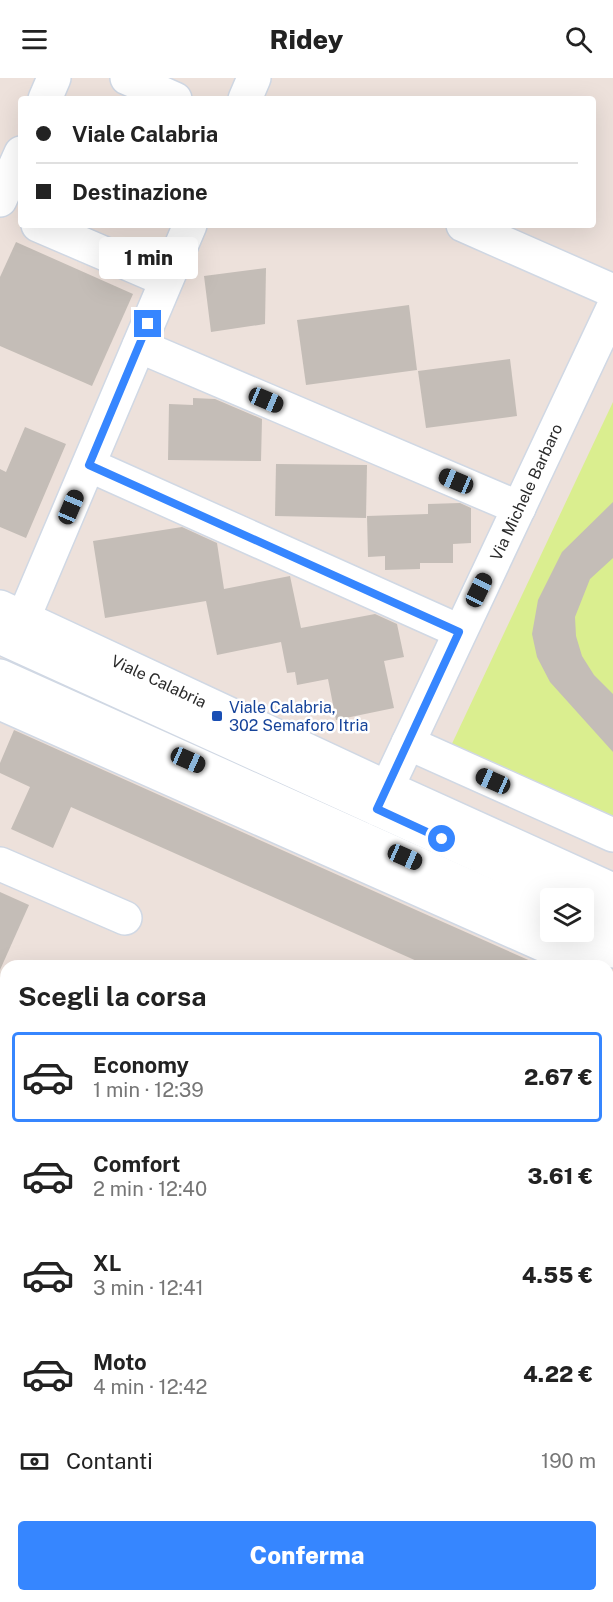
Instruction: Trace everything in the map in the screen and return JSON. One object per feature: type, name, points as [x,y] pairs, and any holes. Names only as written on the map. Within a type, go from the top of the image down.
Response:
[{"type":"street","points":[[46,96],[54,78]]},
{"type":"street","points":[[127,78],[168,96]]},
{"type":"street","points":[[246,96],[254,78]]},
{"type":"street","points":[[0,200],[18,160]]},
{"type":"street","points":[[0,209],[18,217]]},
{"type":"street","points":[[45,228],[166,280]]},
{"type":"street","points":[[189,228],[89,465],[6,642],[363,838],[540,918]]},
{"type":"street","points":[[470,228],[613,291]]},
{"type":"street","name":"Via Michele Barbaro","points":[[363,838],[613,308]]},
{"type":"street","points":[[139,346],[519,508]]},
{"type":"street","points":[[89,465],[459,632]]},
{"type":"street","name":"Viale Calabria","points":[[6,642],[382,799],[613,890]]},
{"type":"street","points":[[0,703],[578,960]]},
{"type":"street","points":[[408,743],[613,835]]},
{"type":"street","name":"Viale Calabria","points":[[382,799],[553,888]]},
{"type":"street","points":[[0,864],[125,918]]},
{"type":"street","points":[[594,908],[613,917]]},
{"type":"street","points":[[593,942],[613,951]]},
{"type":"green space","points":[[613,402],[613,825],[449,750]]},
{"type":"building","points":[[16,242],[133,294],[92,386],[0,346],[0,277]]},
{"type":"building","points":[[266,268],[265,324],[211,332],[204,276]]},
{"type":"building","points":[[409,305],[417,370],[306,385],[297,320]]},
{"type":"building","points":[[510,359],[517,416],[426,428],[418,371]]},
{"type":"building","points":[[193,398],[215,399],[262,419],[261,461],[168,460],[169,404],[193,405]]},
{"type":"building","points":[[25,427],[66,444],[26,538],[0,527],[0,469],[6,472]]},
{"type":"building","points":[[276,464],[367,465],[366,518],[275,516]]},
{"type":"building","points":[[613,502],[613,558],[590,579],[575,617],[576,636],[582,656],[594,675],[613,694],[613,752],[550,682],[537,657],[532,634],[538,600],[562,552]]},
{"type":"building","points":[[460,503],[471,508],[471,543],[453,544],[453,563],[420,563],[420,569],[385,570],[385,556],[368,557],[367,516],[428,514],[428,504]]},
{"type":"building","points":[[182,527],[217,543],[224,589],[290,576],[301,628],[375,614],[397,624],[404,657],[384,661],[394,708],[336,720],[328,679],[297,685],[295,672],[287,673],[281,642],[217,655],[206,601],[105,618],[93,541]]},
{"type":"building","points":[[14,730],[529,960],[415,960],[71,807],[53,848],[11,829],[30,787],[0,773],[0,763]]},
{"type":"building","points":[[0,892],[29,905],[4,960],[0,960]]},
{"type":"place","name":"Viale Calabria, 302 Semaforo Itria","points":[[217,716]]},
{"type":"route","points":[[148,324],[89,465],[459,632],[377,809],[442,839]]}]
